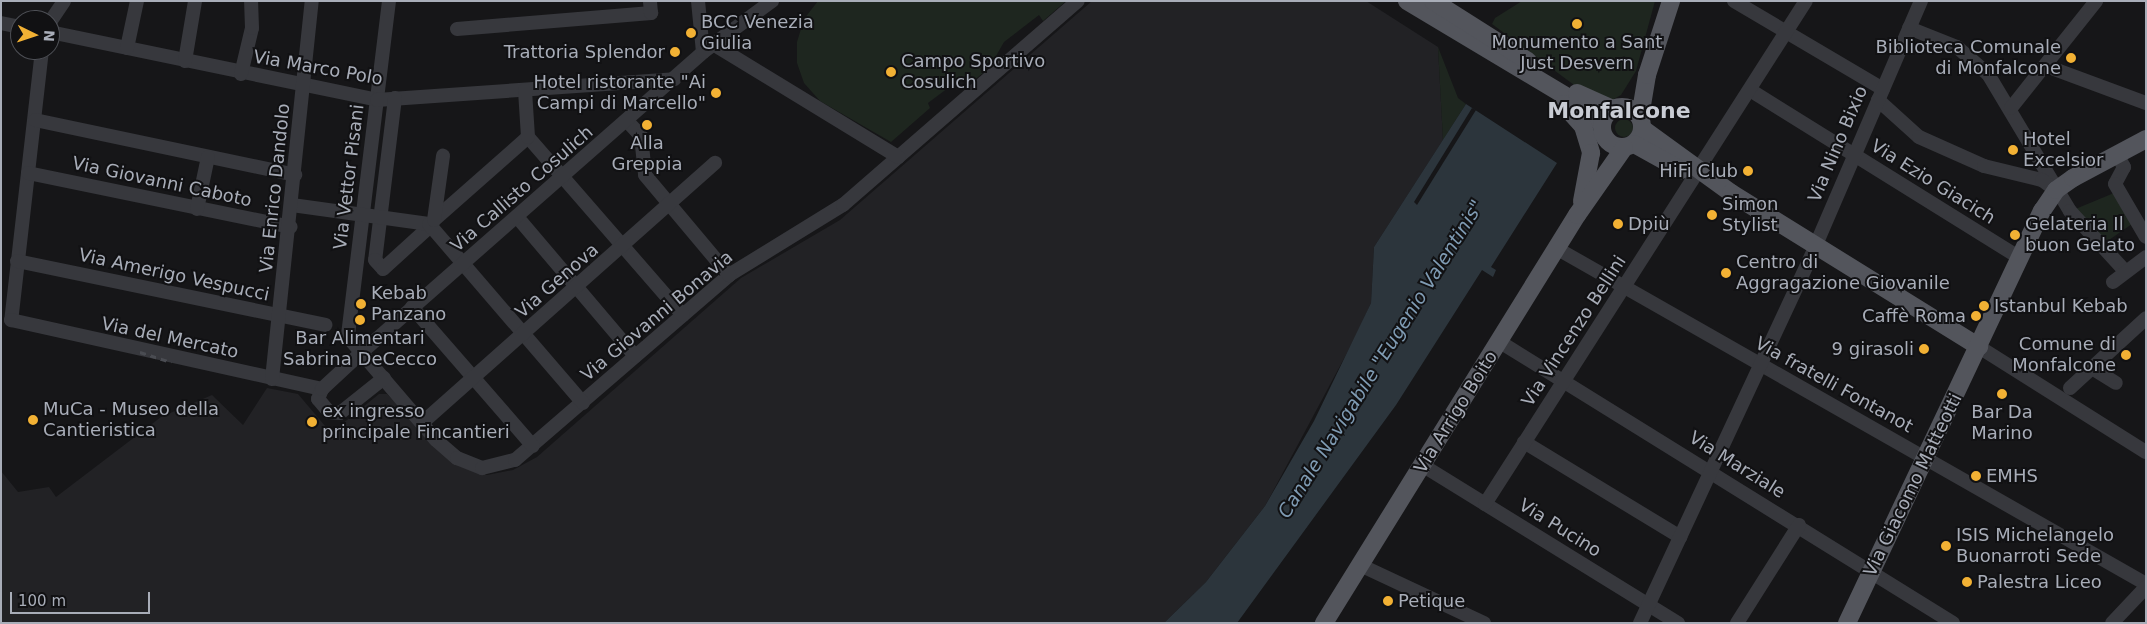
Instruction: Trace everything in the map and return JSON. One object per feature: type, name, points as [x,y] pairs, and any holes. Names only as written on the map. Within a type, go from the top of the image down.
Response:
[{"type":"main road","points":[[1407,1],[1444,9],[1568,87],[1616,108],[1630,108],[1641,123],[1696,173]]},
{"type":"main road","points":[[1641,123],[1647,75],[1671,1]]},
{"type":"main road","points":[[1444,9],[1531,76],[1578,118],[1587,137],[1591,153],[1583,205]]},
{"type":"main road","points":[[1604,131],[1616,108],[1647,75]]},
{"type":"main road","points":[[1531,76],[1581,105],[1604,131],[1629,146],[1696,173],[1731,193],[1814,247],[1979,347]]},
{"type":"main road","name":"Via Arrigo Boito","points":[[1324,623],[1500,342],[1583,205],[1629,146],[1641,123]]},
{"type":"main road","name":"Via Arrigo Boito","points":[[1583,205],[1604,131]]},
{"type":"main road","points":[[2056,190],[2146,139]]},
{"type":"main road","name":"Via Giacomo Matteotti","points":[[1847,623],[2020,258],[2056,190]]},
{"type":"street","points":[[127,48],[137,1]]},
{"type":"street","points":[[185,61],[195,1]]},
{"type":"street","points":[[241,74],[252,28],[251,1]]},
{"type":"street","name":"Via Enrico Dandolo","points":[[272,379],[305,86],[312,1]]},
{"type":"street","name":"Via Vettor Pisani","points":[[362,352],[348,337],[389,1]]},
{"type":"street","points":[[456,29],[651,13],[650,1]]},
{"type":"street","points":[[698,1],[708,48],[898,157]]},
{"type":"street","name":"Via Callisto Cosulich","points":[[322,389],[412,308],[628,122],[708,48],[772,1]]},
{"type":"street","name":"Via Giovanni Bonavia","points":[[362,352],[447,451],[482,468],[516,460],[729,275],[843,205],[1078,1]]},
{"type":"street","points":[[1734,1],[1787,31],[1880,94],[1919,137],[1984,166],[2042,180],[2056,190]]},
{"type":"street","name":"Via Vincenzo Bellini","points":[[1485,504],[1625,288],[1806,1]]},
{"type":"street","name":"Via Nino Bixio","points":[[1640,623],[1814,247],[1921,1]]},
{"type":"street","points":[[2011,108],[2096,1]]},
{"type":"street","points":[[1909,28],[1957,47],[1988,74],[2011,108],[2056,190],[2125,271]]},
{"type":"street","name":"Via Marco Polo","points":[[60,34],[241,74],[377,100],[674,79]]},
{"type":"street","points":[[17,261],[41,60]]},
{"type":"street","points":[[2046,66],[2146,103]]},
{"type":"street","points":[[525,90],[528,137],[565,177],[683,315]]},
{"type":"street","name":"Via Ezio Giacich","points":[[1750,90],[2020,258]]},
{"type":"street","points":[[395,98],[375,260],[383,268],[528,137]]},
{"type":"street","points":[[35,120],[295,175]]},
{"type":"street","points":[[628,122],[641,136],[645,175],[729,275]]},
{"type":"street","points":[[2117,154],[2124,166],[2115,184],[2146,237]]},
{"type":"street","points":[[430,225],[443,156]]},
{"type":"street","points":[[197,209],[208,157]]},
{"type":"street","name":"Via Genova","points":[[422,423],[624,247],[714,163]]},
{"type":"street","name":"Via Giovanni Caboto","points":[[28,173],[290,227]]},
{"type":"street","points":[[292,205],[430,225],[583,402]]},
{"type":"street","points":[[518,218],[635,356]]},
{"type":"street","name":"Via fratelli Fontanot","points":[[1556,248],[1926,458],[2146,586]]},
{"type":"street","points":[[2113,282],[2125,271],[2146,257]]},
{"type":"street","name":"Via Amerigo Vespucci","points":[[17,261],[325,325]]},
{"type":"street","name":"Via del Mercato","points":[[17,261],[11,320],[322,389]]},
{"type":"street","points":[[412,308],[533,446]]},
{"type":"street","points":[[2070,388],[2146,318]]},
{"type":"street","name":"Via Marziale","points":[[1500,342],[1711,470],[1953,623]]},
{"type":"street","points":[[1979,347],[2146,452]]},
{"type":"street","points":[[2092,368],[2116,383]]},
{"type":"street","points":[[322,389],[318,399],[329,412],[340,413],[384,378]]},
{"type":"street","points":[[1524,442],[1680,537]]},
{"type":"street","name":"Via Pucino","points":[[1422,465],[1678,623]]},
{"type":"street","points":[[1737,623],[1799,525]]},
{"type":"street","points":[[1360,564],[1467,619],[1484,623]]},
{"type":"street","points":[[2112,623],[2146,586]]},
{"type":"shaded area","name":"Campo Sportivo Cosulich","points":[[818,1],[1066,1],[1043,21],[1039,15],[1004,42],[996,56],[980,69],[983,73],[973,81],[970,77],[960,79],[928,103],[930,108],[891,142],[820,101],[804,83],[797,63],[797,42],[804,19]]},
{"type":"shaded area","points":[[1092,1],[1366,1],[1438,47],[1443,140],[1374,247],[1371,303],[1356,336],[1265,506],[1206,582],[1164,623],[1,623],[1,471],[18,492],[49,487],[56,497],[161,417],[212,395],[243,425],[267,388],[298,394],[331,433],[379,394],[387,394],[451,461],[487,475],[513,470],[537,457],[741,278],[840,220]]},
{"type":"shaded area","points":[[1522,1],[1655,1],[1636,71],[1621,95],[1612,100],[1574,85],[1492,24],[1495,18]]},
{"type":"shaded area","points":[[1438,47],[1458,98],[1466,104],[1443,140]]},
{"type":"shaded area","points":[[1620,119],[1628,119],[1633,124],[1631,135],[1620,137],[1615,132],[1615,124]]},
{"type":"shaded area","points":[[2114,193],[2132,224],[2106,242],[2073,210]]},
{"type":"water","name":"Canale Navigabile \"Eugenio Valentinis\"","points":[[1466,104],[1557,163],[1491,267],[1496,270],[1493,277],[1482,270],[1396,405],[1237,623],[1164,623],[1206,582],[1265,506],[1314,421],[1371,303],[1374,247]]},
{"type":"pier","points":[[1472,108],[1476,110],[1417,205],[1414,202]]},
{"type":"railway","points":[[140,352],[171,362]]},
{"type":"place","name":"Monumento a Sant Just Desvern","points":[[1577,24]]},
{"type":"place","name":"BCC Venezia Giulia","points":[[691,33]]},
{"type":"place","name":"Trattoria Splendor","points":[[675,52]]},
{"type":"place","name":"Biblioteca Comunale di Monfalcone","points":[[2071,58]]},
{"type":"place","name":"Campo Sportivo Cosulich","points":[[891,72]]},
{"type":"place","name":"Hotel ristorante \"Ai Campi di Marcello\"","points":[[716,93]]},
{"type":"place","name":"Alla Greppia","points":[[647,125]]},
{"type":"place","name":"Hotel Excelsior","points":[[2013,150]]},
{"type":"place","name":"HiFi Club","points":[[1748,171]]},
{"type":"place","name":"Simon Stylist","points":[[1712,215]]},
{"type":"place","name":"Dpiù","points":[[1618,224]]},
{"type":"place","name":"Gelateria Il buon Gelato","points":[[2015,235]]},
{"type":"place","name":"Centro di Aggragazione Giovanile","points":[[1726,273]]},
{"type":"place","name":"Kebab Panzano","points":[[361,304]]},
{"type":"place","name":"Istanbul Kebab","points":[[1984,306]]},
{"type":"place","name":"Caffè Roma","points":[[1976,316]]},
{"type":"place","name":"Bar Alimentari Sabrina DeCecco","points":[[360,320]]},
{"type":"place","name":"9 girasoli","points":[[1924,349]]},
{"type":"place","name":"Comune di Monfalcone","points":[[2126,355]]},
{"type":"place","name":"Bar Da Marino","points":[[2002,394]]},
{"type":"place","name":"MuCa - Museo della Cantieristica","points":[[33,420]]},
{"type":"place","name":"ex ingresso principale Fincantieri","points":[[312,422]]},
{"type":"place","name":"EMHS","points":[[1976,476]]},
{"type":"place","name":"ISIS Michelangelo Buonarroti Sede","points":[[1946,546]]},
{"type":"place","name":"Palestra Liceo","points":[[1967,582]]},
{"type":"place","name":"Petique","points":[[1388,601]]},
{"type":"district","name":"Monfalcone","points":[[1619,111]]}]
